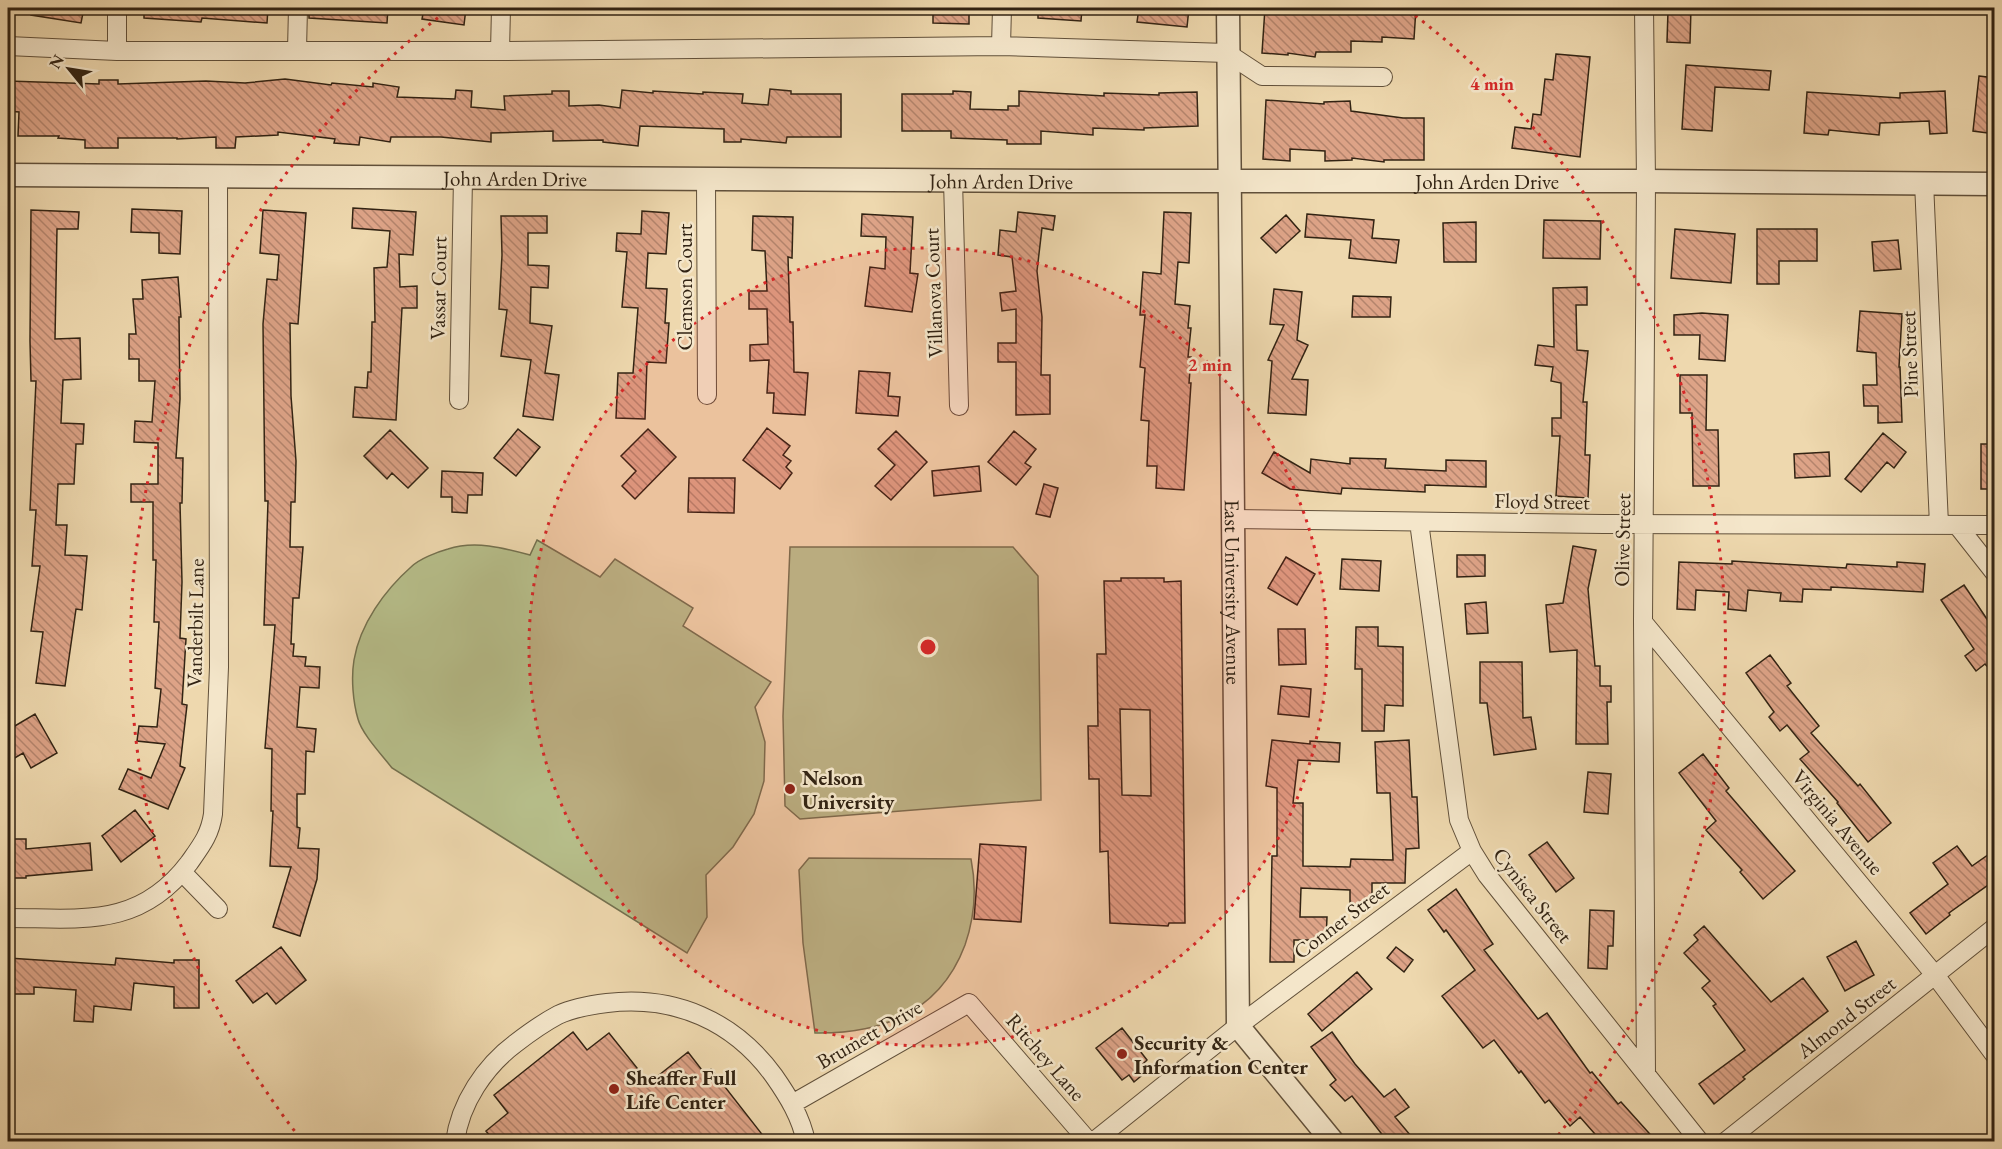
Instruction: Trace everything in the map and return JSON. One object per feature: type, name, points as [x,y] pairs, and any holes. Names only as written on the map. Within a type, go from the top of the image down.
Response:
[{"type":"street","points":[[117,8],[117,51]]},
{"type":"street","points":[[297,50],[298,8]]},
{"type":"street","points":[[500,51],[501,8]]},
{"type":"street","points":[[1001,46],[1002,8]]},
{"type":"street","name":"East University Avenue","points":[[1228,8],[1238,1026]]},
{"type":"street","name":"Olive Street","points":[[1644,8],[1646,181],[1643,622],[1646,1074]]},
{"type":"street","points":[[8,46],[117,51],[500,51],[1001,46],[1227,52],[1262,76],[1383,77]]},
{"type":"street","name":"John Arden Drive","points":[[8,175],[1995,184]]},
{"type":"street","name":"Vanderbilt Lane","points":[[8,918],[94,918],[131,910],[154,898],[182,872],[211,830],[219,667],[218,176]]},
{"type":"street","name":"Vassar Court","points":[[459,400],[463,177]]},
{"type":"street","name":"Clemson Court","points":[[706,179],[707,395]]},
{"type":"street","name":"Villanova Court","points":[[952,180],[959,406]]},
{"type":"street","name":"Pine Street","points":[[1924,182],[1948,525]]},
{"type":"street","name":"Floyd Street","points":[[1233,519],[1995,525]]},
{"type":"street","name":"Cynisca Street","points":[[1419,522],[1459,820],[1472,851],[1487,875],[1700,1142]]},
{"type":"street","points":[[1948,525],[1995,572]]},
{"type":"street","name":"Virginia Avenue","points":[[1643,622],[1935,975],[1995,1054]]},
{"type":"street","name":"Conner Street","points":[[1091,1142],[1238,1026],[1472,851]]},
{"type":"street","points":[[182,872],[218,909]]},
{"type":"street","name":"Almond Street","points":[[1725,1142],[1995,928]]},
{"type":"street","points":[[455,1142],[467,1102],[484,1073],[506,1050],[531,1031],[559,1015],[590,1005],[625,1001],[653,1002],[675,1007],[718,1024],[747,1044],[765,1063],[792,1104],[806,1142]]},
{"type":"street","name":"Brumett Drive","points":[[792,1104],[969,1003]]},
{"type":"street","name":"Ritchey Lane","points":[[969,1003],[1091,1142]]},
{"type":"street","points":[[1238,1026],[1333,1142]]},
{"type":"green space","points":[[537,540],[600,577],[615,559],[693,608],[683,626],[771,682],[755,707],[765,742],[764,781],[754,814],[733,847],[706,875],[707,917],[687,953],[392,768],[360,725],[353,682],[357,647],[375,609],[401,576],[419,561],[458,546],[479,545],[530,555]]},
{"type":"green space","points":[[790,547],[1013,547],[1038,576],[1041,800],[800,819],[785,806],[783,716]]},
{"type":"green space","points":[[809,858],[971,859],[974,902],[965,945],[954,968],[941,987],[924,1003],[886,1023],[864,1029],[815,1033],[803,943],[799,870]]},
{"type":"building","points":[[31,8],[84,8],[81,23],[31,15]]},
{"type":"building","points":[[144,8],[268,8],[267,23],[202,18],[201,22],[144,18]]},
{"type":"building","points":[[309,8],[388,8],[387,23],[309,18]]},
{"type":"building","points":[[424,8],[466,8],[464,25],[422,19]]},
{"type":"building","points":[[933,8],[969,8],[969,24],[933,23]]},
{"type":"building","points":[[1038,8],[1082,8],[1081,21],[1038,18]]},
{"type":"building","points":[[1139,8],[1189,8],[1187,27],[1137,22]]},
{"type":"building","points":[[1265,8],[1416,8],[1414,39],[1382,37],[1382,42],[1351,41],[1351,52],[1316,52],[1315,57],[1288,53],[1288,55],[1262,53]]},
{"type":"building","points":[[1670,8],[1691,8],[1690,43],[1667,42]]},
{"type":"building","points":[[1556,54],[1590,57],[1580,157],[1512,148],[1515,127],[1531,129],[1533,114],[1541,115],[1545,79],[1553,80]]},
{"type":"building","points":[[1686,65],[1771,71],[1769,90],[1715,87],[1712,131],[1682,129]]},
{"type":"building","points":[[1979,76],[1995,78],[1995,134],[1973,131]]},
{"type":"building","points":[[285,79],[331,85],[332,83],[373,87],[373,83],[399,87],[397,97],[455,99],[456,90],[472,91],[471,107],[505,110],[504,96],[552,94],[552,91],[569,91],[569,106],[599,105],[620,108],[622,90],[653,93],[653,91],[743,94],[742,103],[768,105],[770,89],[791,91],[791,94],[841,94],[841,137],[787,137],[786,143],[741,139],[741,142],[724,142],[724,129],[640,126],[638,146],[603,142],[603,140],[553,141],[553,131],[491,133],[491,142],[441,137],[391,137],[390,142],[360,137],[359,145],[334,143],[335,139],[278,132],[278,135],[236,137],[235,148],[216,148],[216,137],[118,138],[118,148],[85,148],[85,140],[58,138],[59,136],[18,136],[19,112],[8,111],[8,81],[99,84],[99,80],[118,80],[118,84],[206,81],[245,83]]},
{"type":"building","points":[[953,91],[971,92],[970,109],[1008,110],[1008,106],[1019,106],[1019,91],[1104,96],[1104,93],[1159,95],[1159,93],[1197,92],[1198,126],[1144,128],[1144,130],[1093,128],[1093,135],[1041,131],[1041,144],[1007,144],[1007,140],[951,138],[951,131],[902,131],[902,94],[953,94]]},
{"type":"building","points":[[1945,91],[1947,133],[1930,134],[1929,121],[1880,123],[1879,135],[1829,130],[1828,135],[1804,133],[1807,92],[1900,98],[1900,93]]},
{"type":"building","points":[[1266,100],[1324,104],[1324,102],[1350,101],[1351,111],[1403,118],[1424,118],[1424,160],[1384,160],[1384,162],[1352,158],[1352,160],[1325,161],[1325,151],[1290,149],[1290,161],[1263,159]]},
{"type":"building","points":[[353,208],[416,212],[413,255],[399,254],[400,287],[417,286],[417,308],[402,308],[396,420],[353,417],[355,387],[367,388],[368,372],[371,372],[372,322],[375,322],[374,268],[387,267],[390,231],[352,228]]},
{"type":"building","points":[[132,209],[182,211],[180,254],[159,253],[159,233],[131,232]]},
{"type":"building","points":[[31,210],[79,212],[78,229],[57,229],[55,339],[80,338],[81,379],[63,380],[61,423],[84,424],[83,444],[76,444],[74,484],[58,484],[56,525],[67,525],[65,555],[87,556],[82,610],[76,609],[65,686],[36,683],[43,632],[31,631],[40,566],[32,566],[36,510],[30,510],[36,381],[31,381]]},
{"type":"building","points":[[263,210],[306,213],[298,324],[290,323],[291,396],[296,461],[295,502],[291,502],[290,547],[303,547],[299,598],[293,598],[291,644],[294,644],[293,656],[306,657],[305,666],[320,667],[319,688],[300,687],[297,727],[316,729],[314,752],[306,751],[305,794],[297,794],[297,827],[300,828],[298,848],[319,849],[317,879],[300,936],[273,927],[291,867],[270,866],[273,811],[271,811],[272,749],[265,748],[275,625],[264,625],[268,501],[265,501],[263,324],[267,279],[277,280],[279,255],[260,253]]},
{"type":"building","points":[[642,211],[669,213],[666,254],[648,253],[646,288],[667,289],[665,323],[669,323],[666,363],[647,362],[645,419],[616,418],[618,373],[633,373],[638,308],[622,307],[627,252],[616,251],[617,233],[641,234]]},
{"type":"building","points":[[1018,212],[1055,216],[1053,230],[1042,228],[1037,271],[1042,317],[1041,375],[1050,375],[1050,414],[1016,415],[1016,362],[998,362],[998,343],[1016,343],[1016,309],[1002,311],[1000,293],[1016,291],[1012,257],[998,255],[1000,230],[1016,232]]},
{"type":"building","points":[[1164,212],[1191,213],[1189,263],[1178,262],[1175,304],[1190,306],[1188,328],[1191,328],[1188,357],[1191,357],[1189,383],[1191,383],[1184,490],[1156,488],[1157,466],[1147,466],[1149,421],[1141,420],[1145,368],[1140,367],[1145,315],[1140,315],[1143,272],[1161,274]]},
{"type":"building","points":[[862,214],[913,217],[910,273],[918,274],[912,312],[865,306],[870,267],[885,269],[886,237],[861,236]]},
{"type":"building","points":[[1307,214],[1374,220],[1372,238],[1399,240],[1396,263],[1349,258],[1351,240],[1305,237]]},
{"type":"building","points":[[1286,215],[1300,231],[1276,253],[1261,238]]},
{"type":"building","points":[[501,216],[547,216],[547,233],[528,233],[528,265],[549,266],[548,288],[531,287],[530,323],[552,326],[545,373],[559,375],[553,420],[523,416],[531,360],[501,356],[507,310],[499,309],[502,255]]},
{"type":"building","points":[[753,216],[793,217],[792,258],[788,257],[790,322],[793,322],[794,372],[808,373],[805,415],[773,413],[774,393],[767,393],[769,360],[750,361],[750,345],[768,344],[767,309],[749,309],[749,291],[767,291],[765,251],[752,250]]},
{"type":"building","points":[[1544,220],[1601,221],[1600,259],[1543,258]]},
{"type":"building","points":[[1476,222],[1476,262],[1444,262],[1443,223]]},
{"type":"building","points":[[1675,229],[1735,234],[1731,283],[1671,278]]},
{"type":"building","points":[[1757,229],[1817,229],[1817,261],[1779,261],[1779,284],[1757,284]]},
{"type":"building","points":[[1898,240],[1901,269],[1874,271],[1872,242]]},
{"type":"building","points":[[178,277],[181,317],[179,317],[180,399],[176,458],[183,458],[182,503],[180,503],[182,582],[180,638],[186,639],[182,704],[187,705],[180,766],[185,768],[168,809],[119,789],[128,769],[151,778],[165,744],[137,741],[139,726],[157,727],[161,689],[155,688],[159,622],[154,622],[156,560],[153,560],[153,502],[131,502],[131,484],[158,484],[158,443],[134,442],[135,421],[152,422],[155,381],[139,381],[139,359],[129,359],[129,334],[136,334],[133,299],[143,299],[142,280]]},
{"type":"building","points":[[1587,287],[1587,305],[1576,305],[1577,350],[1588,351],[1583,402],[1587,402],[1585,455],[1590,455],[1588,498],[1556,496],[1560,436],[1552,436],[1552,418],[1561,418],[1561,383],[1551,381],[1553,367],[1535,365],[1538,345],[1554,347],[1553,288]]},
{"type":"building","points":[[1274,289],[1302,292],[1297,340],[1308,345],[1292,379],[1308,380],[1306,415],[1268,413],[1272,361],[1268,360],[1284,325],[1270,324]]},
{"type":"building","points":[[1353,296],[1391,297],[1390,317],[1352,317]]},
{"type":"building","points":[[1860,311],[1902,314],[1899,367],[1902,422],[1878,423],[1878,406],[1864,406],[1863,385],[1877,385],[1876,353],[1857,351]]},
{"type":"building","points":[[1702,313],[1728,315],[1725,361],[1699,359],[1700,335],[1674,335],[1674,315]]},
{"type":"building","points":[[859,371],[890,373],[888,396],[900,397],[898,416],[856,413]]},
{"type":"building","points":[[1680,375],[1707,375],[1706,430],[1718,430],[1719,486],[1693,486],[1692,413],[1680,413]]},
{"type":"building","points":[[767,428],[790,446],[783,455],[791,461],[786,467],[792,473],[780,489],[743,460]]},
{"type":"building","points":[[518,429],[540,447],[516,476],[494,458]]},
{"type":"building","points":[[648,429],[676,457],[635,499],[622,486],[636,471],[621,456]]},
{"type":"building","points":[[390,430],[428,468],[408,488],[392,473],[387,479],[364,456]]},
{"type":"building","points":[[896,431],[927,462],[891,500],[875,486],[895,465],[878,449]]},
{"type":"building","points":[[1014,431],[1036,449],[1025,463],[1031,467],[1016,485],[988,462]]},
{"type":"building","points":[[1883,433],[1906,452],[1894,468],[1887,462],[1861,492],[1845,479]]},
{"type":"building","points":[[1981,444],[1995,444],[1995,489],[1981,489]]},
{"type":"building","points":[[1274,452],[1310,473],[1311,459],[1350,464],[1350,458],[1386,459],[1385,468],[1446,471],[1446,460],[1486,461],[1486,487],[1425,485],[1425,492],[1342,488],[1341,494],[1290,489],[1262,473]]},
{"type":"building","points":[[1829,452],[1830,476],[1795,478],[1794,454]]},
{"type":"building","points":[[979,466],[981,491],[934,496],[932,471]]},
{"type":"building","points":[[442,471],[483,473],[482,495],[468,495],[467,513],[452,512],[452,497],[441,497]]},
{"type":"building","points":[[689,478],[735,478],[734,513],[688,512]]},
{"type":"building","points":[[1044,484],[1058,488],[1050,517],[1036,514]]},
{"type":"building","points":[[1573,546],[1596,550],[1588,589],[1595,666],[1600,666],[1600,686],[1611,686],[1611,702],[1607,702],[1608,744],[1576,744],[1577,650],[1550,652],[1546,605],[1563,603]]},
{"type":"building","points":[[1457,555],[1485,555],[1485,576],[1457,577]]},
{"type":"building","points":[[1286,557],[1315,574],[1297,605],[1268,588]]},
{"type":"building","points":[[1342,559],[1381,561],[1379,591],[1340,589]]},
{"type":"building","points":[[1732,561],[1846,568],[1847,564],[1897,567],[1897,562],[1925,564],[1923,592],[1831,587],[1831,590],[1803,589],[1802,602],[1780,601],[1781,593],[1748,590],[1746,611],[1728,609],[1729,592],[1696,590],[1695,610],[1677,609],[1679,562],[1732,564]]},
{"type":"building","points":[[1121,578],[1164,578],[1164,582],[1181,581],[1185,923],[1169,923],[1168,926],[1110,923],[1108,851],[1100,852],[1099,779],[1089,779],[1088,726],[1098,726],[1097,654],[1106,654],[1104,581],[1121,581]],"holes":[[[1120,709],[1150,710],[1151,796],[1122,795]]]},
{"type":"building","points":[[1964,585],[1995,631],[1995,675],[1985,664],[1976,671],[1965,656],[1974,649],[1941,600]]},
{"type":"building","points":[[1486,602],[1488,633],[1467,634],[1465,604]]},
{"type":"building","points":[[1356,627],[1378,627],[1378,646],[1403,647],[1403,706],[1385,705],[1384,731],[1362,731],[1362,669],[1355,669]]},
{"type":"building","points":[[1278,629],[1305,629],[1306,664],[1279,665]]},
{"type":"building","points":[[1770,655],[1791,683],[1787,686],[1819,726],[1811,733],[1858,786],[1860,784],[1891,823],[1868,842],[1838,802],[1800,759],[1809,752],[1787,725],[1780,731],[1769,717],[1774,712],[1746,673]]},
{"type":"building","points":[[1480,662],[1522,662],[1523,718],[1531,717],[1536,749],[1494,755],[1487,703],[1480,703]]},
{"type":"building","points":[[1281,686],[1311,689],[1309,717],[1278,714]]},
{"type":"building","points":[[35,714],[57,753],[31,768],[23,753],[8,762],[8,730]]},
{"type":"building","points":[[1272,740],[1310,744],[1310,741],[1340,743],[1339,762],[1298,760],[1293,803],[1303,803],[1303,866],[1350,867],[1351,859],[1393,860],[1390,793],[1377,793],[1375,742],[1409,740],[1412,797],[1417,797],[1419,848],[1406,849],[1405,883],[1372,883],[1372,905],[1350,904],[1350,890],[1301,888],[1300,917],[1327,917],[1326,940],[1294,940],[1294,962],[1270,962],[1272,856],[1277,856],[1277,788],[1266,786]]},
{"type":"building","points":[[1703,754],[1729,788],[1726,791],[1795,871],[1763,899],[1740,872],[1742,870],[1706,830],[1716,821],[1679,773]]},
{"type":"building","points":[[1588,772],[1611,774],[1608,814],[1584,812]]},
{"type":"building","points":[[135,810],[155,836],[121,862],[102,836]]},
{"type":"building","points":[[8,839],[26,839],[26,849],[90,843],[92,870],[8,878]]},
{"type":"building","points":[[1547,842],[1574,878],[1556,892],[1529,855]]},
{"type":"building","points":[[980,844],[1026,847],[1021,922],[974,919]]},
{"type":"building","points":[[1957,846],[1972,866],[1995,850],[1995,880],[1949,913],[1950,915],[1926,934],[1910,913],[1948,884],[1933,863]]},
{"type":"building","points":[[1456,889],[1493,944],[1484,950],[1538,1019],[1547,1013],[1590,1073],[1592,1072],[1618,1104],[1621,1102],[1657,1142],[1602,1142],[1580,1117],[1570,1126],[1549,1100],[1545,1103],[1494,1040],[1483,1048],[1442,996],[1475,970],[1446,930],[1444,932],[1428,910]]},
{"type":"building","points":[[1590,910],[1614,911],[1613,946],[1608,946],[1607,969],[1588,968]]},
{"type":"building","points":[[1704,926],[1771,1002],[1803,978],[1828,1011],[1743,1077],[1745,1079],[1714,1104],[1699,1084],[1745,1050],[1713,1006],[1716,1004],[1702,988],[1710,981],[1684,953],[1698,940],[1694,935]]},
{"type":"building","points":[[1856,941],[1874,975],[1845,991],[1827,957]]},
{"type":"building","points":[[281,947],[306,980],[276,1004],[267,993],[253,1003],[236,981]]},
{"type":"building","points":[[1396,947],[1413,960],[1404,972],[1387,958]]},
{"type":"building","points":[[8,958],[115,965],[116,958],[174,963],[174,960],[199,960],[199,1008],[174,1008],[174,987],[134,983],[131,1010],[94,1006],[93,1022],[74,1021],[76,990],[34,987],[34,994],[8,994]]},
{"type":"building","points":[[1357,972],[1372,989],[1322,1031],[1308,1014]]},
{"type":"building","name":"Security & Information Center","points":[[1122,1028],[1147,1060],[1141,1066],[1146,1072],[1134,1082],[1129,1075],[1122,1080],[1096,1048]]},
{"type":"building","name":"Sheaffer Full Life Center","points":[[573,1032],[587,1050],[609,1033],[649,1083],[688,1052],[705,1074],[711,1069],[768,1142],[495,1142],[486,1131],[508,1113],[494,1095]]},
{"type":"building","points":[[1332,1032],[1355,1064],[1384,1097],[1395,1089],[1409,1107],[1395,1117],[1416,1142],[1388,1142],[1352,1096],[1345,1101],[1330,1085],[1336,1080],[1311,1047]]},
{"type":"place","name":"Nelson University","points":[[790,789]]},
{"type":"place","name":"Security & Information Center","points":[[1122,1054]]},
{"type":"place","name":"Sheaffer Full Life Center","points":[[614,1089]]}]
